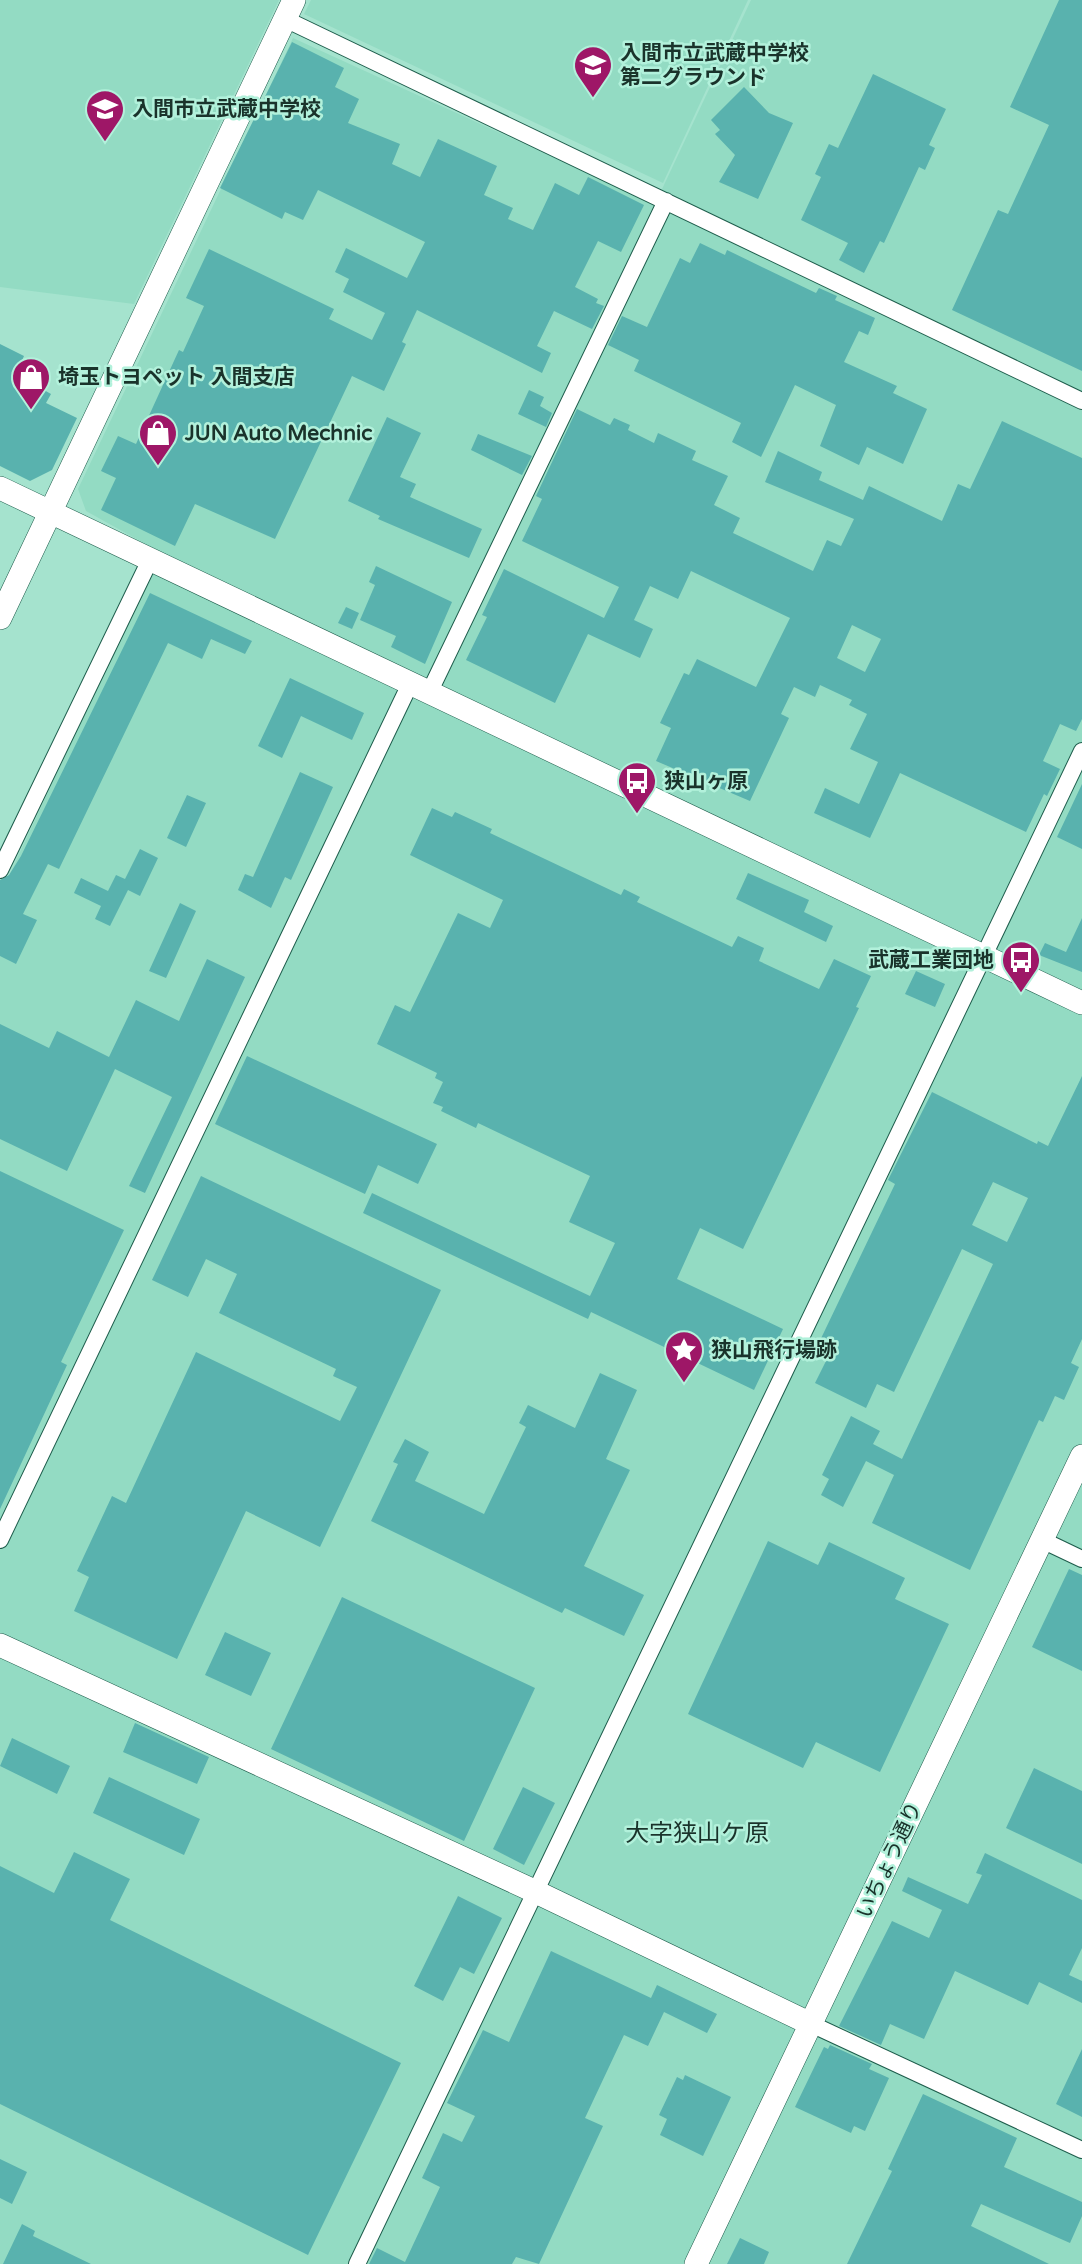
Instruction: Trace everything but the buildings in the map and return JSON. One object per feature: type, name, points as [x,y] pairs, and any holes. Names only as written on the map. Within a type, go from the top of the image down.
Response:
[{"type":"street","points":[[0,618],[290,10],[666,201],[1082,401]]},
{"type":"street","points":[[0,1540],[419,689],[666,201]]},
{"type":"street","points":[[0,488],[1082,1003]]},
{"type":"street","points":[[0,870],[150,560]]},
{"type":"street","points":[[357,2264],[1082,751]]},
{"type":"street","name":"いちょう通り","points":[[696,2264],[1082,1456]]},
{"type":"street","points":[[1042,1540],[1082,1559]]},
{"type":"street","points":[[0,1645],[534,1891],[1082,2150]]},
{"type":"shaded area","name":"入間市立武蔵中学校","points":[[0,0],[279,0],[134,304],[0,287]]},
{"type":"shaded area","name":"入間市立武蔵中学校 第二グラウンド","points":[[311,0],[748,0],[663,183],[304,14]]},
{"type":"shaded area","name":"武蔵工業団地","points":[[751,0],[1082,0],[1082,2264],[0,2264],[0,895],[160,552],[86,511],[78,489],[293,38],[655,204]]},
{"type":"place","name":"入間市立武蔵中学校 第二グラウンド","points":[[593,99]]},
{"type":"place","name":"入間市立武蔵中学校","points":[[105,143]]},
{"type":"place","name":"埼玉トヨペット 入間支店","points":[[31,411]]},
{"type":"place","name":"JUN Auto Mechnic","points":[[158,467]]},
{"type":"place","name":"狭山ヶ原","points":[[637,815]]},
{"type":"place","name":"武蔵工業団地","points":[[1021,994]]},
{"type":"place","name":"狭山飛行場跡","points":[[684,1384]]},
{"type":"district","name":"大字狭山ケ原","points":[[697,1833]]}]
